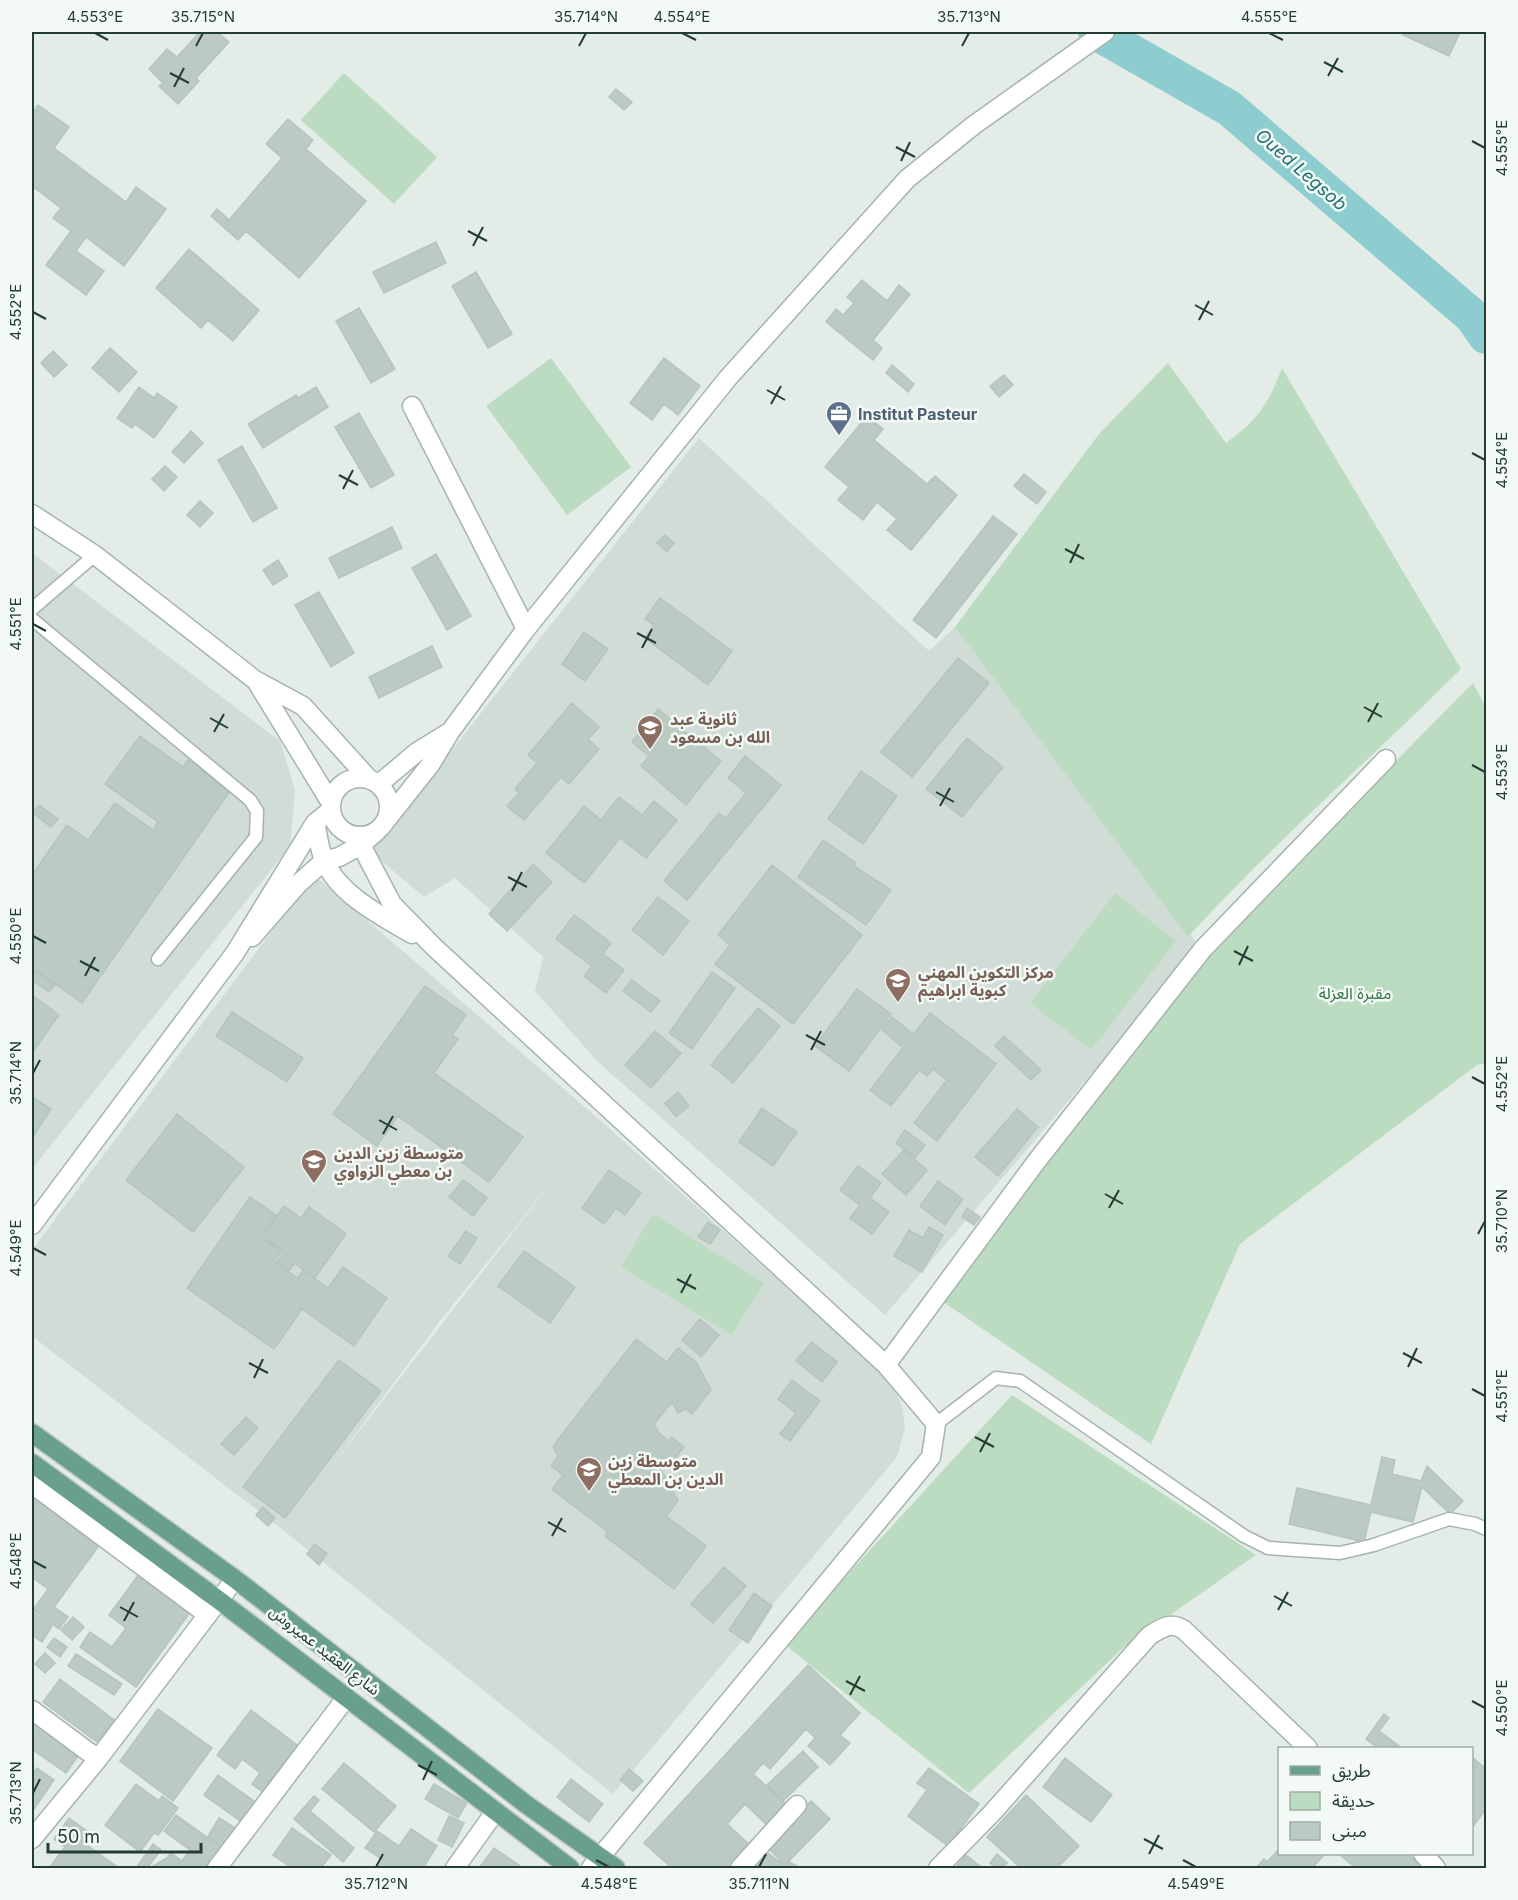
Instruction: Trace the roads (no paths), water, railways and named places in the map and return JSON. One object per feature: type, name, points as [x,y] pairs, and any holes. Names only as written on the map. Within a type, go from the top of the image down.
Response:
[{"type":"main road","name":"شارع العقيد عميروش","points":[[32,1433],[235,1579],[499,1784],[596,1863],[616,1869]]},
{"type":"main road","name":"شارع العقيد عميروش","points":[[32,1463],[220,1601],[570,1869]]},
{"type":"street","points":[[235,953],[262,928],[298,884],[324,861],[339,857],[360,845],[381,827],[430,765],[450,732],[526,629],[728,378],[907,179],[974,125],[1106,32]]},
{"type":"street","points":[[412,406],[526,629]]},
{"type":"street","points":[[32,514],[95,555],[255,680],[303,706],[388,798],[390,807],[381,827],[358,836],[348,834],[340,828],[331,807],[255,680]]},
{"type":"street","points":[[374,781],[450,732]]},
{"type":"street","points":[[886,1365],[1036,1162],[1203,949],[1386,759]]},
{"type":"street","points":[[32,1225],[235,953],[315,823],[331,807],[338,788],[344,782],[361,777],[374,781]]},
{"type":"street","points":[[315,823],[324,861],[335,877],[376,913],[434,947]]},
{"type":"street","points":[[360,845],[392,904],[434,947],[886,1365],[936,1424],[931,1457],[596,1863]]},
{"type":"street","points":[[32,1484],[208,1615]]},
{"type":"street","points":[[32,1839],[98,1759],[235,1579]]},
{"type":"street","points":[[938,1869],[1008,1796],[1149,1636],[1167,1626],[1178,1626],[1184,1630],[1306,1747]]},
{"type":"street","points":[[217,1869],[346,1698]]},
{"type":"street","points":[[32,1710],[98,1759]]},
{"type":"street","points":[[740,1869],[797,1804]]},
{"type":"street","points":[[455,1869],[495,1812]]},
{"type":"street","points":[[1425,1855],[1436,1869]]},
{"type":"lane","points":[[32,609],[95,555]]},
{"type":"lane","points":[[32,619],[250,800],[256,811],[256,837],[158,959]]},
{"type":"lane","points":[[936,1424],[996,1378],[1020,1381],[1244,1536],[1268,1548],[1340,1553],[1374,1545],[1449,1519],[1486,1529]]},
{"type":"waterway","name":"Oued Legsob","points":[[1096,32],[1229,108],[1472,316],[1486,336]]},
{"type":"place","name":"Institut Pasteur","points":[[839,437]]},
{"type":"place","name":"ثانوية عبد الله بن مسعود","points":[[650,751]]},
{"type":"place","name":"مركز التكوين المهني كبوية ابراهيم","points":[[898,1004]]},
{"type":"place","name":"متوسطة زين الدين بن معطي الزواوي","points":[[314,1185]]},
{"type":"place","name":"متوسطة زين الدين بن المعطي","points":[[589,1493]]},
{"type":"park label","name":"مقبرة العزلة","points":[[1355,993]]}]
